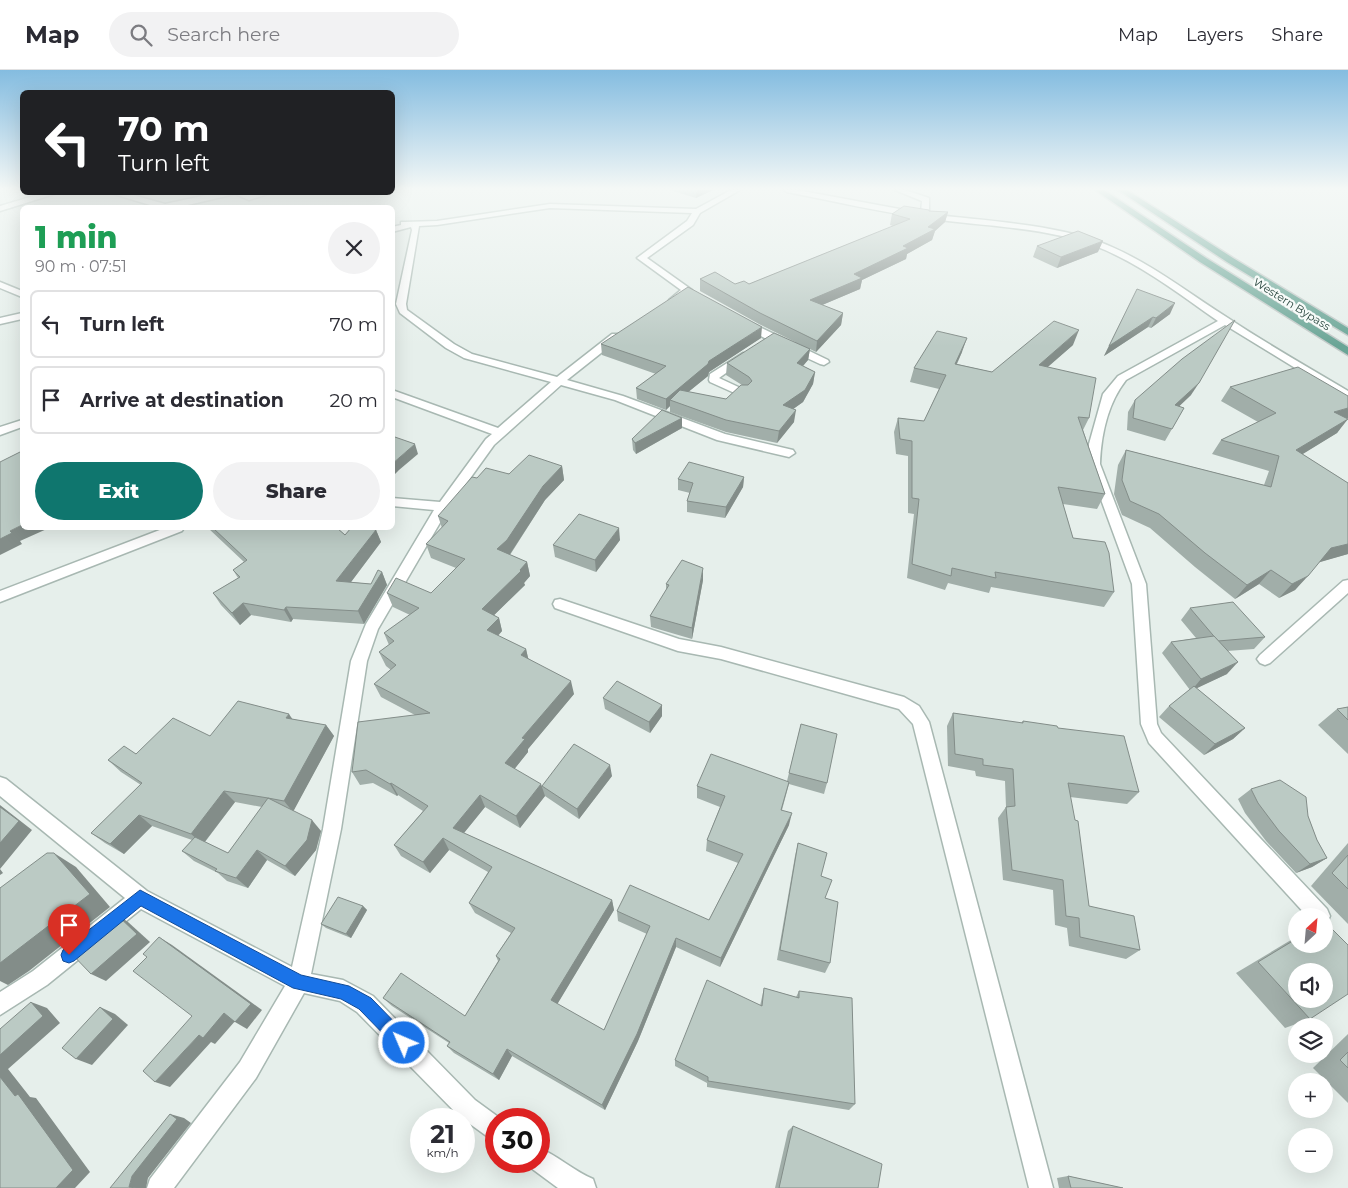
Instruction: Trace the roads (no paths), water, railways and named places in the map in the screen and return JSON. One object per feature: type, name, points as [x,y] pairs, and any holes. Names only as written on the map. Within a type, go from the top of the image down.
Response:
[{"type":"main road","name":"Western Bypass","points":[[1176,242],[1348,352]]},
{"type":"main road","name":"Western Bypass","points":[[1202,242],[1348,332]]},
{"type":"street","points":[[415,242],[401,304],[403,311],[450,346],[468,356],[619,398],[721,437],[789,453]]},
{"type":"street","points":[[660,309],[684,294],[691,292],[640,258],[663,242]]},
{"type":"street","points":[[1089,242],[1108,248],[1152,272],[1225,321],[1348,396]]},
{"type":"street","points":[[395,283],[406,282]]},
{"type":"street","points":[[0,285],[20,293]]},
{"type":"street","points":[[0,321],[20,316]]},
{"type":"street","points":[[738,319],[764,343],[824,362]]},
{"type":"street","points":[[1225,321],[1122,378],[1109,394],[1095,444],[1094,464],[1139,584],[1149,724],[1155,738],[1312,908]]},
{"type":"street","points":[[159,1188],[248,1070],[299,982],[332,829],[359,661],[371,628],[444,507],[490,442],[558,382],[628,328]]},
{"type":"street","points":[[743,393],[714,380],[714,376],[764,343]]},
{"type":"street","points":[[395,394],[500,432]]},
{"type":"street","points":[[0,431],[20,423]]},
{"type":"street","points":[[395,502],[444,507]]},
{"type":"street","points":[[0,597],[172,530]]},
{"type":"street","points":[[1265,659],[1348,585]]},
{"type":"street","points":[[560,604],[678,645],[721,653],[854,689],[904,704],[913,711],[921,722],[1041,1188]]},
{"type":"street","points":[[0,785],[140,898],[299,982],[343,991],[365,1004],[468,1108],[485,1121]]},
{"type":"street","points":[[0,1004],[40,978],[140,898]]},
{"type":"street","points":[[550,1168],[567,1180],[584,1188]]}]
